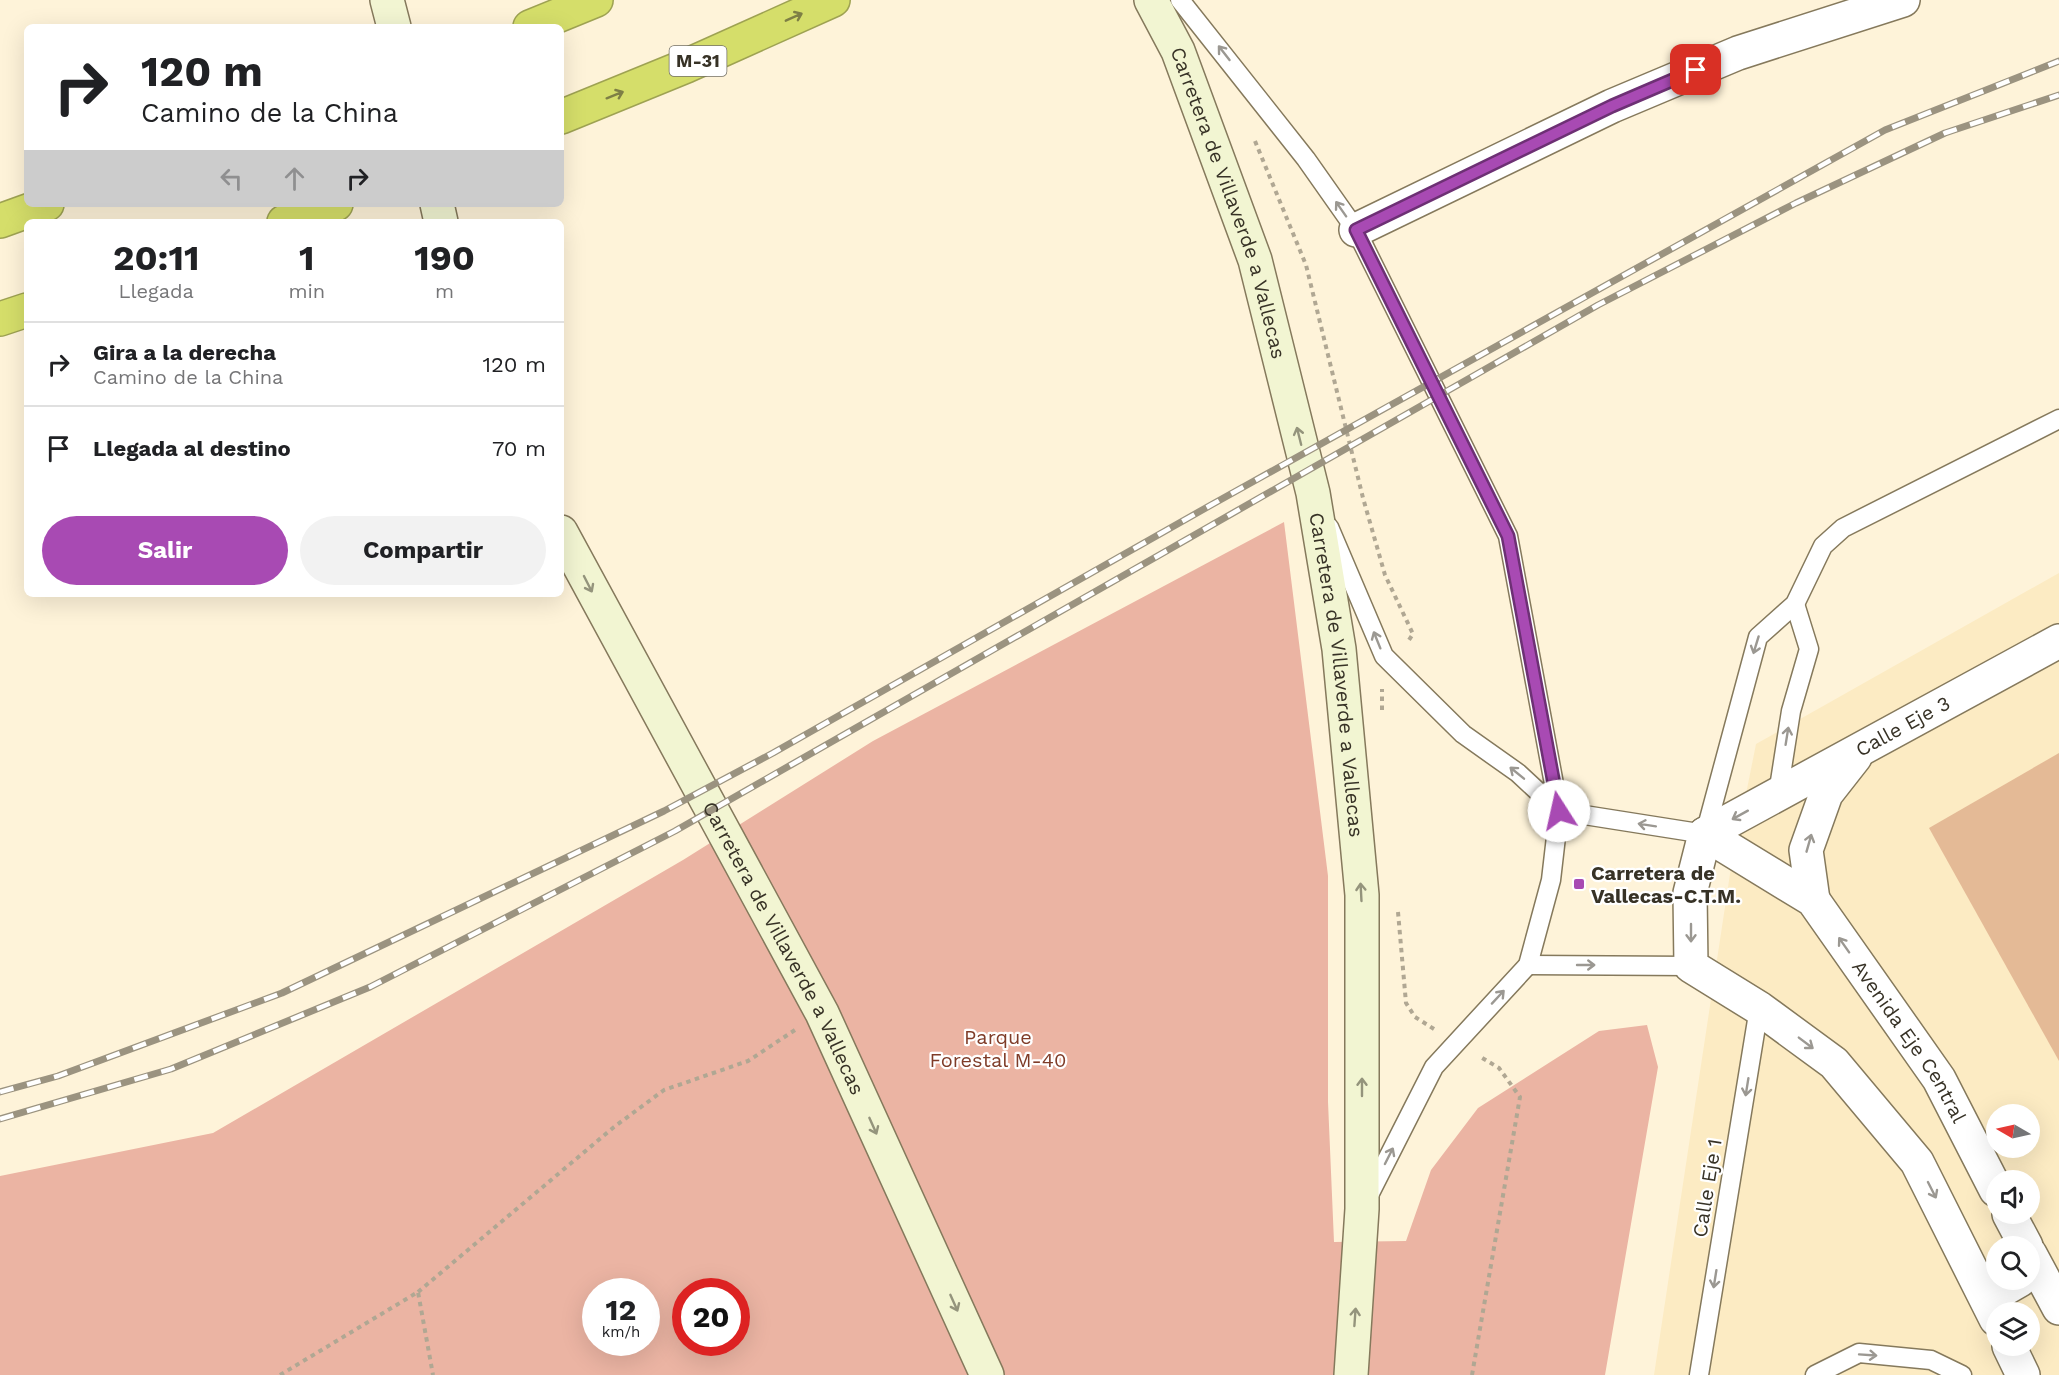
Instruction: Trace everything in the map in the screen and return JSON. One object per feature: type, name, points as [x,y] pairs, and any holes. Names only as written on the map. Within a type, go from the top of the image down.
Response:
[{"type":"highway","points":[[538,24],[596,0]]},
{"type":"highway","name":"M-31","points":[[564,116],[686,66],[833,0]]},
{"type":"highway","points":[[0,221],[39,207]]},
{"type":"highway","points":[[293,219],[327,207]]},
{"type":"highway","points":[[0,319],[24,311]]},
{"type":"main road","name":"Carretera de Villaverde a Vallecas","points":[[1151,0],[1178,51],[1255,260],[1313,493],[1339,649],[1362,895],[1362,1209],[1351,1375]]},
{"type":"main road","name":"Carretera de Villaverde a Vallecas","points":[[564,538],[822,1013],[987,1375]]},
{"type":"street","points":[[1356,230],[1612,106],[1738,53],[1903,0]]},
{"type":"street","name":"Calle Eje 3","points":[[1813,900],[1806,850],[1826,794],[1865,745],[2059,641]]},
{"type":"street","points":[[1865,745],[1705,834],[1690,893],[1691,966],[1760,1008],[1834,1064],[1917,1162],[1988,1302]]},
{"type":"street","points":[[1705,834],[1813,900]]},
{"type":"street","name":"Avenida Eje Central","points":[[1813,900],[1939,1079],[1986,1171]]},
{"type":"street","points":[[2040,1274],[2059,1308]]},
{"type":"street","points":[[1998,1302],[2009,1290]]},
{"type":"street","points":[[2014,1356],[2023,1375]]},
{"type":"lane","points":[[1180,0],[1306,159],[1356,230],[1508,536],[1559,811],[1551,880],[1528,965],[1434,1067],[1362,1209]]},
{"type":"lane","points":[[1313,493],[1384,656],[1463,734],[1518,773],[1559,811],[1705,834],[1758,637],[1795,604],[1823,546],[1843,528],[2059,419]]},
{"type":"lane","points":[[1778,794],[1791,711],[1809,650],[1795,604]]},
{"type":"lane","points":[[1528,965],[1691,966]]},
{"type":"lane","name":"Calle Eje 1","points":[[1699,1375],[1760,1008]]},
{"type":"lane","points":[[1815,1375],[1859,1353],[1931,1360],[1962,1375]]},
{"type":"path","points":[[1251,130],[1306,265],[1366,509],[1385,575],[1413,634],[1404,648]]},
{"type":"path","points":[[280,1375],[418,1292],[614,1127],[664,1090],[748,1061],[760,1052]]},
{"type":"path","points":[[1472,1375],[1520,1097],[1499,1068]]},
{"type":"path","points":[[418,1292],[433,1375]]},
{"type":"shaded area","points":[[2059,573],[2059,1375],[1654,1375],[1730,874],[1756,744]]},
{"type":"green space","name":"Parque Forestal M-40","points":[[1284,522],[1328,876],[1328,1102],[1334,1242],[1406,1241],[1431,1170],[1478,1108],[1599,1031],[1647,1025],[1658,1067],[1605,1375],[0,1375],[0,1176],[213,1133],[683,860],[873,741]]},
{"type":"building","points":[[2059,753],[2059,1061],[1929,828]]},
{"type":"railway","points":[[0,1092],[58,1076],[282,993],[664,811],[773,753],[1211,505],[1885,130],[2059,61]]},
{"type":"railway","points":[[0,1119],[171,1069],[370,987],[675,831],[1598,305],[1796,203],[1945,133],[2059,95]]},
{"type":"place","name":"Carretera de Vallecas-C.T.M.","points":[[1579,884]]},
{"type":"route","points":[[1559,811],[1508,536],[1356,230],[1612,106],[1696,70]]}]
